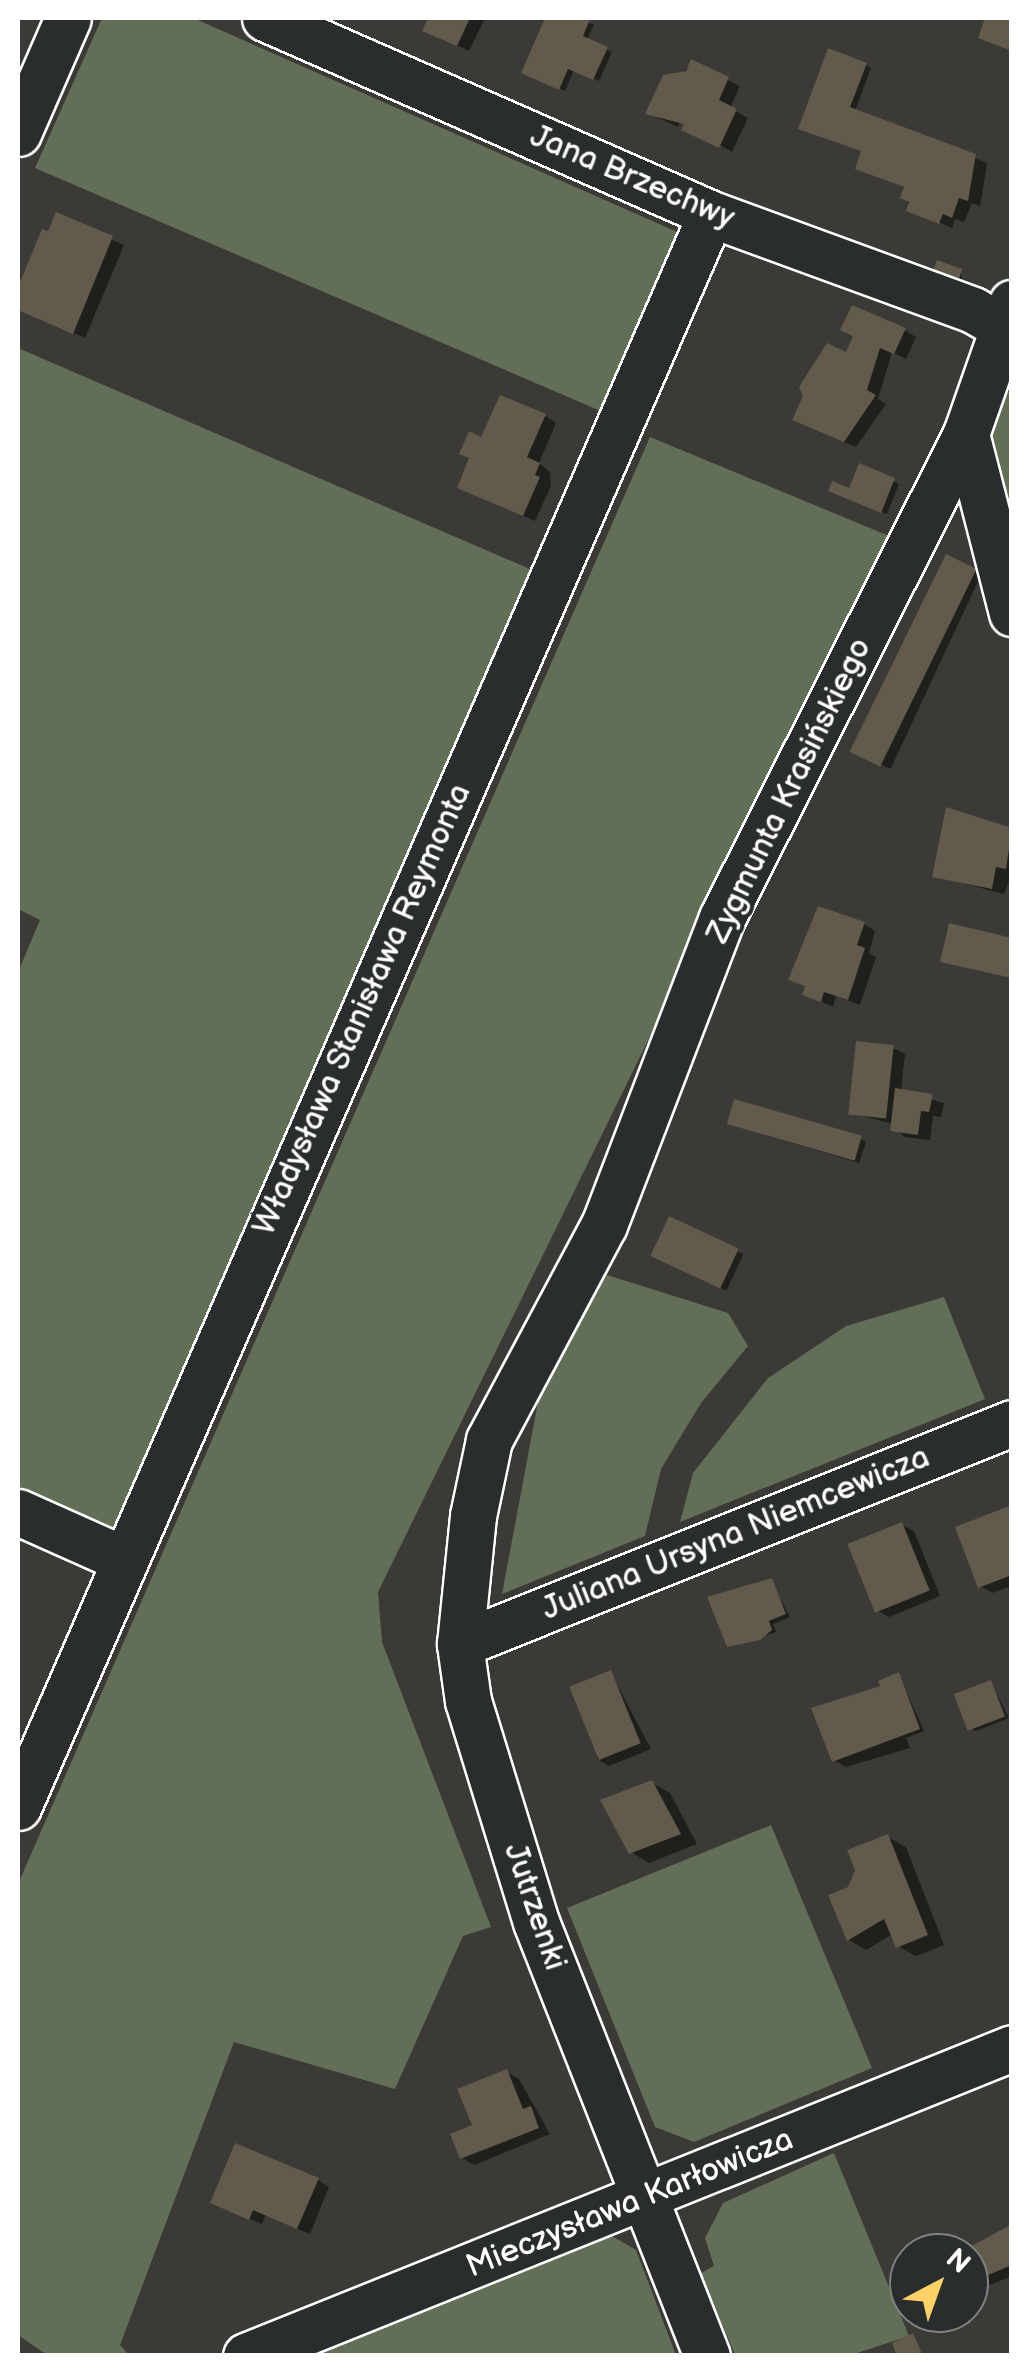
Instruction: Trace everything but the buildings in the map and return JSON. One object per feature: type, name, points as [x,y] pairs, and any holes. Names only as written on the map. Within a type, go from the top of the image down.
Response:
[{"type":"street","points":[[18,133],[68,18]]},
{"type":"street","name":"Jana Brzechwy","points":[[265,18],[734,215],[972,310],[1009,321]]},
{"type":"street","name":"Władysława Stanisława Reymonta","points":[[18,1807],[120,1558],[734,215]]},
{"type":"street","name":"Zygmunta Krasińskiego","points":[[489,1440],[604,1225],[722,918],[966,434],[1009,321]]},
{"type":"street","points":[[966,434],[1012,613]]},
{"type":"street","name":"Juliana Ursyna Niemcewicza","points":[[460,1644],[1012,1423]]},
{"type":"street","name":"Jutrzenki","points":[[489,1440],[460,1644],[468,1701],[536,1922],[708,2356]]},
{"type":"street","points":[[18,1512],[120,1558]]},
{"type":"street","name":"Mieczysława Karłowicza","points":[[246,2356],[645,2200],[1012,2048]]},
{"type":"green space","points":[[102,18],[193,18],[684,235],[610,415],[35,168]]},
{"type":"green space","points":[[18,348],[539,573],[120,1533],[18,1489],[18,972],[40,920],[18,909]]},
{"type":"green space","points":[[1011,390],[1011,529],[989,467],[997,402]]},
{"type":"green space","points":[[650,437],[894,538],[378,1592],[382,1642],[491,1927],[463,1936],[395,2089],[234,2042],[120,2345],[129,2355],[47,2355],[18,2335],[18,1884]]},
{"type":"green space","points":[[607,1275],[728,1313],[748,1346],[701,1403],[661,1469],[645,1536],[502,1594],[546,1359]]},
{"type":"green space","points":[[944,1297],[985,1399],[680,1522],[693,1473],[768,1378],[846,1326]]},
{"type":"green space","points":[[771,1825],[872,2068],[694,2142],[655,2127],[567,1908]]},
{"type":"green space","points":[[834,2153],[889,2287],[889,2333],[909,2336],[851,2355],[735,2355],[701,2273],[714,2266],[705,2238],[723,2203]]},
{"type":"green space","points":[[605,2232],[636,2250],[676,2355],[275,2356]]}]
